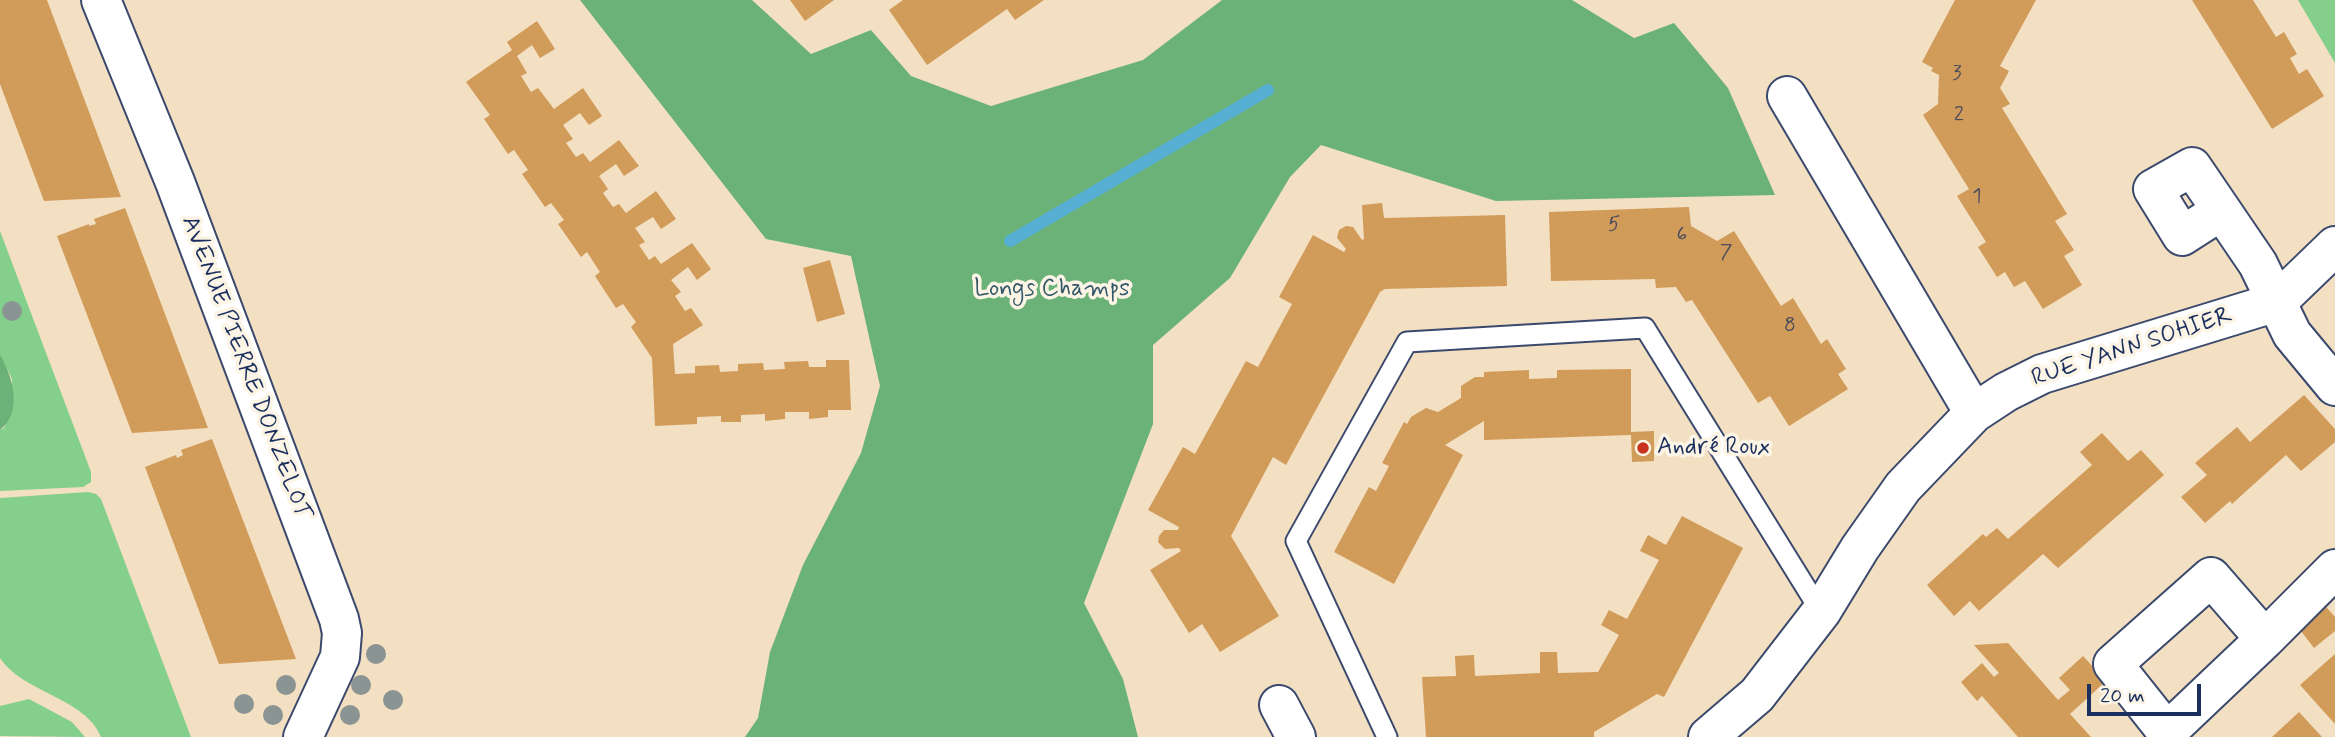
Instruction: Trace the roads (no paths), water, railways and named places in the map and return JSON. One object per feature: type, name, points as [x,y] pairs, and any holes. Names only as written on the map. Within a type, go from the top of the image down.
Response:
[{"type":"street","name":"AVENUE PIERRE DONZELOT","points":[[101,0],[175,182],[339,619],[342,645],[340,657],[303,737]]},
{"type":"street","points":[[1787,96],[1975,413]]},
{"type":"street","points":[[2221,211],[2258,264],[2291,334],[2335,386]]},
{"type":"street","name":"RUE YANN SOHIER","points":[[1708,737],[1757,695],[1821,612],[1860,548],[1903,487],[1975,413],[2006,392],[2042,374],[2277,302],[2335,246]]},
{"type":"street","points":[[2265,639],[2335,569]]},
{"type":"lane","points":[[1387,737],[1297,541],[1407,342],[1645,328],[1821,612]]},
{"type":"waterway","points":[[1010,241],[1268,90]]},
{"type":"place","name":"André Roux","points":[[1643,448]]},
{"type":"park label","name":"Longs Champs","points":[[1052,290]]}]
